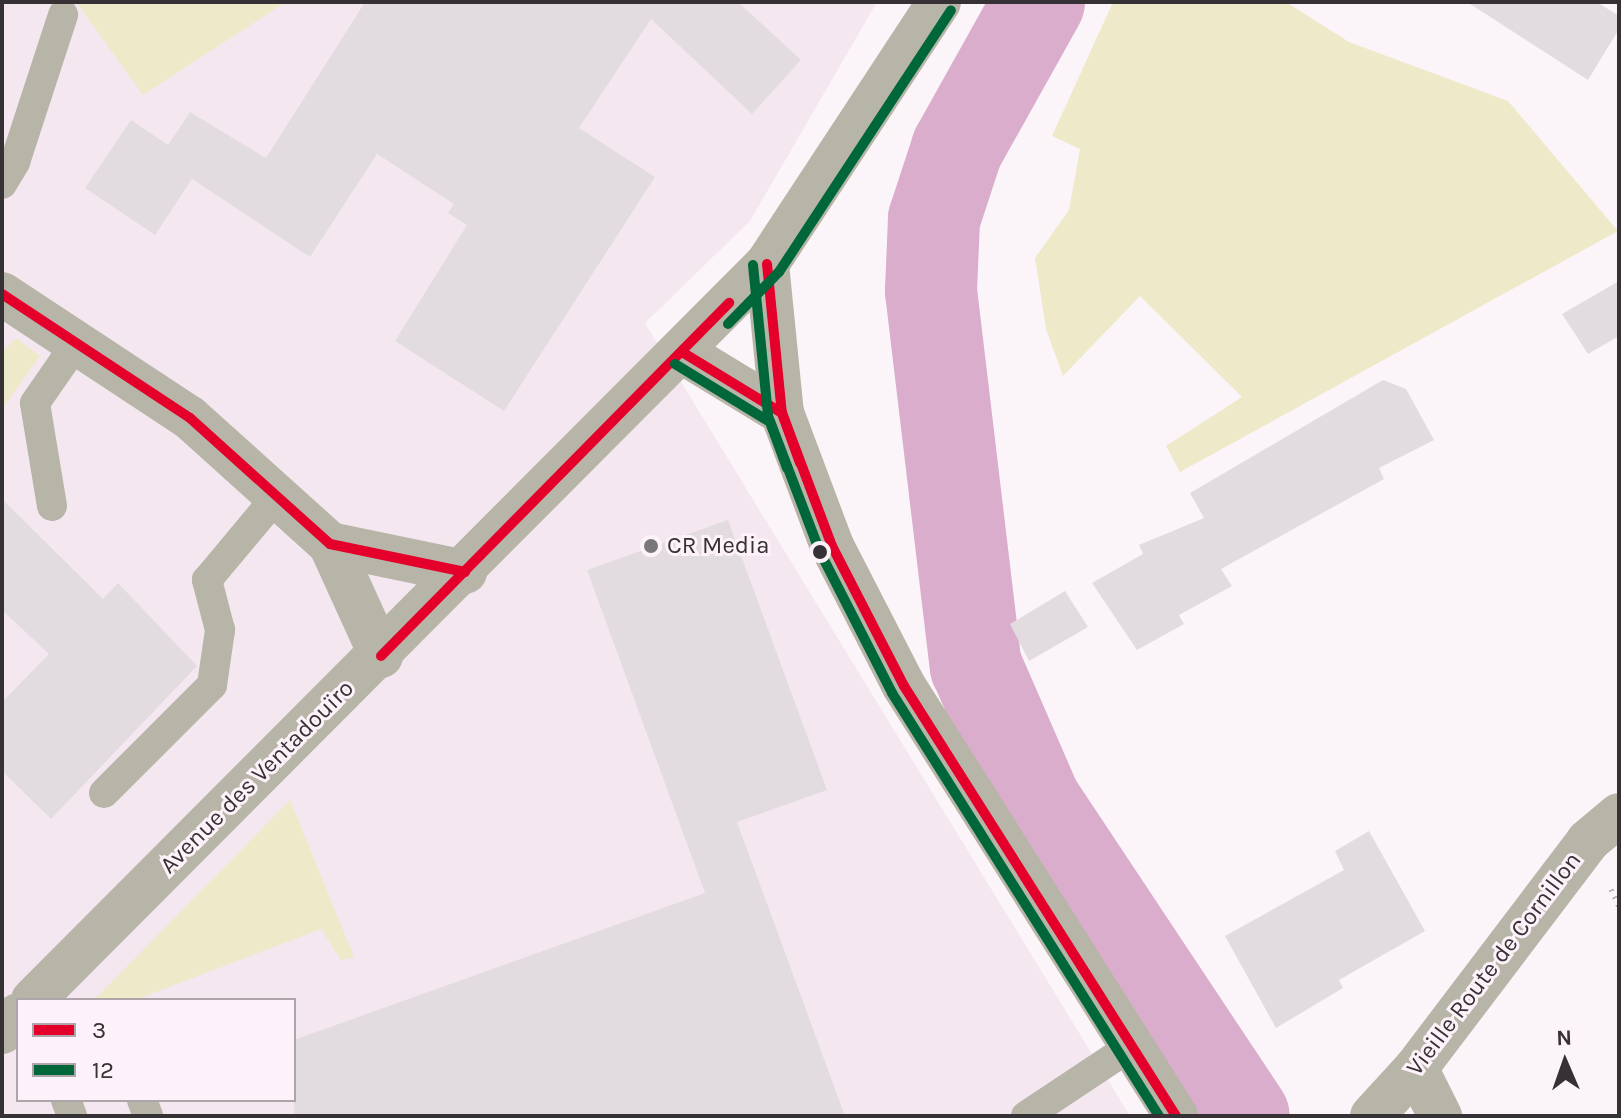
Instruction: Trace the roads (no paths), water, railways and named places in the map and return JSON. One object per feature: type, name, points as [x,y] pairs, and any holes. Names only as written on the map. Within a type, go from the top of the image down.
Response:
[{"type":"street","name":"Avenue des Ventadouïro","points":[[35,998],[465,572],[767,264],[939,2]]},
{"type":"street","points":[[767,264],[782,413],[832,546],[904,686],[1002,833],[1130,1047],[1176,1116]]},
{"type":"street","points":[[2,294],[78,341],[190,418],[330,544],[381,656]]},
{"type":"street","points":[[682,352],[782,413]]},
{"type":"street","points":[[330,544],[465,572]]},
{"type":"street","name":"Vieille Route de Cornillon","points":[[1384,1111],[1588,841],[1619,815]]},
{"type":"street","points":[[2,1032],[16,1017]]},
{"type":"street","points":[[1416,1068],[1440,1116]]},
{"type":"lane","points":[[2,184],[15,162],[63,15]]},
{"type":"lane","points":[[52,506],[35,403],[78,341]]},
{"type":"lane","points":[[104,793],[212,685],[220,630],[207,580],[278,495]]},
{"type":"lane","points":[[1026,1116],[1130,1047]]},
{"type":"waterway","points":[[1039,2],[957,149],[934,219],[931,291],[976,666],[1035,802],[1244,1116]]},
{"type":"place","name":"CR Media","points":[[651,546]]}]
